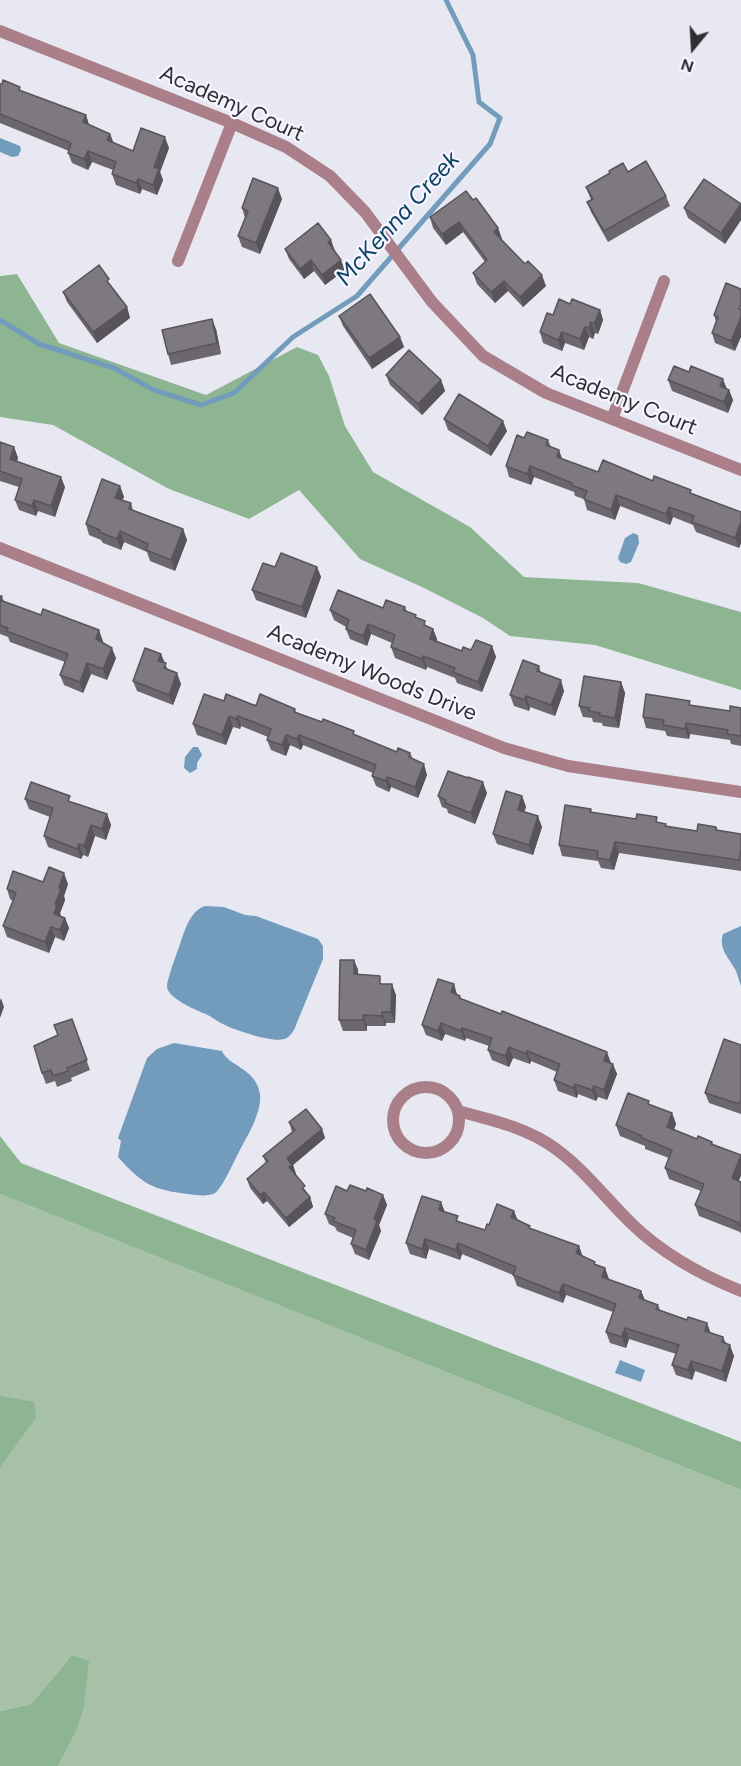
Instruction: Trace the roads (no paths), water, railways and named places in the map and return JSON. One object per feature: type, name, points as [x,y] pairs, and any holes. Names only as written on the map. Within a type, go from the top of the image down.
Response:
[{"type":"street","name":"Academy Court","points":[[0,31],[232,123],[285,147],[330,176],[365,212],[432,302],[483,356],[546,393],[741,470]]},
{"type":"street","points":[[178,261],[232,123]]},
{"type":"street","points":[[612,419],[664,281]]},
{"type":"street","name":"Academy Woods Drive","points":[[0,548],[504,748],[568,766],[741,792]]},
{"type":"street","points":[[458,1111],[458,1130],[453,1138],[439,1150],[420,1153],[411,1150],[397,1137],[393,1129],[392,1119],[397,1101],[412,1089],[421,1086],[440,1089],[448,1095],[458,1111],[508,1124],[556,1148],[601,1189],[632,1224],[672,1257],[720,1283],[741,1291]]},
{"type":"water","points":[[0,138],[20,146],[18,156],[12,157],[0,152]]},
{"type":"water","points":[[633,533],[638,535],[639,543],[631,562],[626,564],[620,562],[618,558],[625,538]]},
{"type":"water","points":[[193,747],[198,747],[202,755],[197,763],[197,769],[190,773],[184,768],[185,757]]},
{"type":"water","points":[[205,906],[224,907],[245,915],[256,916],[318,939],[323,946],[323,959],[294,1030],[287,1038],[271,1039],[220,1023],[182,1003],[168,991],[169,977],[186,928],[196,911]]},
{"type":"water","points":[[741,926],[741,986],[736,971],[725,954],[722,939],[723,934]]},
{"type":"water","points":[[174,1043],[222,1051],[225,1056],[253,1078],[260,1094],[259,1107],[252,1128],[218,1190],[212,1194],[195,1195],[157,1188],[141,1180],[118,1157],[121,1141],[118,1138],[147,1058],[157,1049]]},
{"type":"water","points":[[620,1360],[645,1370],[641,1382],[615,1373]]},
{"type":"waterway","name":"McKenna Creek","points":[[0,320],[39,344],[114,368],[154,390],[201,405],[234,393],[293,337],[357,296],[490,144],[500,118],[479,102],[473,55],[446,0]]}]
